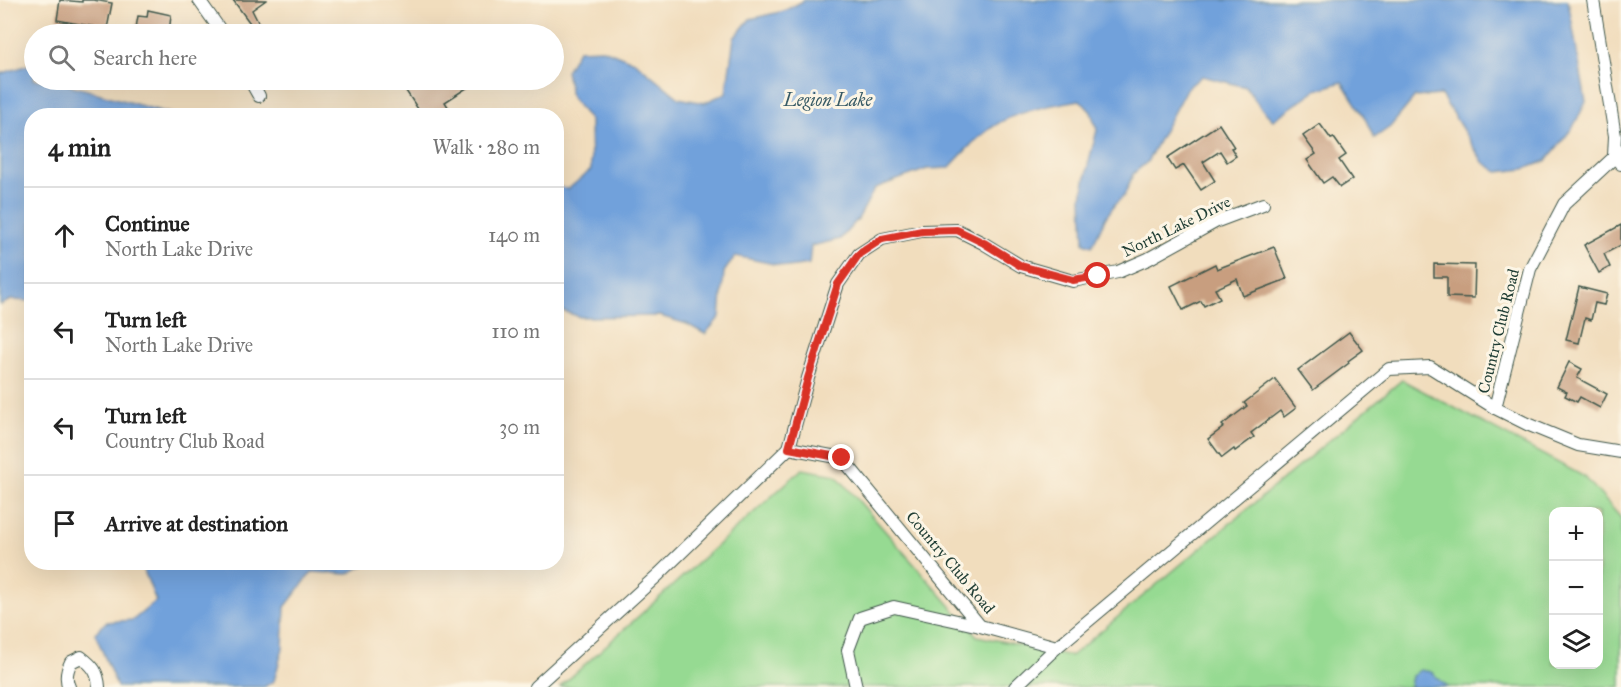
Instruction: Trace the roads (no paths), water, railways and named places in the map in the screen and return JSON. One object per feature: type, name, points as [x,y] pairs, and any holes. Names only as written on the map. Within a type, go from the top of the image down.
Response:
[{"type":"street","points":[[199,0],[216,24]]},
{"type":"street","points":[[1593,0],[1619,157]]},
{"type":"street","points":[[256,90],[259,96]]},
{"type":"street","name":"Country Club Road","points":[[1495,408],[1530,269],[1564,204],[1619,157]]},
{"type":"street","name":"North Lake Drive","points":[[789,448],[808,378],[838,284],[859,254],[882,239],[922,231],[957,230],[984,243],[1021,266],[1073,280],[1118,272],[1148,259],[1215,222],[1263,204]]},
{"type":"street","name":"Country Club Road","points":[[789,448],[842,458],[980,626],[1057,646],[1389,369],[1430,367],[1495,408],[1578,445],[1621,452]]},
{"type":"street","points":[[536,687],[659,574],[789,448]]},
{"type":"street","points":[[855,687],[848,650],[860,618],[894,607],[980,626]]},
{"type":"street","points":[[1016,687],[1057,646]]},
{"type":"street","points":[[69,687],[67,670],[71,662],[81,657],[92,665],[98,675],[99,687]]},
{"type":"water","name":"Legion Lake","points":[[805,0],[1568,0],[1586,102],[1573,127],[1546,161],[1524,169],[1498,172],[1483,162],[1441,95],[1415,97],[1390,127],[1374,138],[1365,118],[1342,82],[1316,90],[1273,120],[1260,107],[1246,87],[1202,76],[1186,89],[1147,162],[1133,174],[1124,196],[1106,217],[1092,246],[1084,243],[1082,197],[1097,130],[1091,112],[1080,100],[1059,104],[1035,109],[1002,121],[976,140],[949,168],[927,169],[875,188],[858,219],[840,239],[811,246],[809,264],[788,267],[735,256],[724,272],[720,317],[705,334],[687,324],[660,316],[580,317],[564,311],[564,188],[568,189],[591,170],[590,121],[571,97],[566,71],[578,50],[603,49],[635,62],[679,98],[704,103],[726,93],[734,38],[750,19],[784,11]]},
{"type":"water","points":[[24,66],[24,90],[87,90],[150,108],[24,108],[24,301],[11,300],[0,305],[0,74]]},
{"type":"water","points":[[144,570],[355,570],[348,574],[312,572],[285,607],[283,648],[274,681],[264,687],[117,687],[95,633],[106,622],[133,620],[156,601]]},
{"type":"water","points":[[1420,670],[1431,672],[1448,687],[1410,687],[1412,676]]}]
